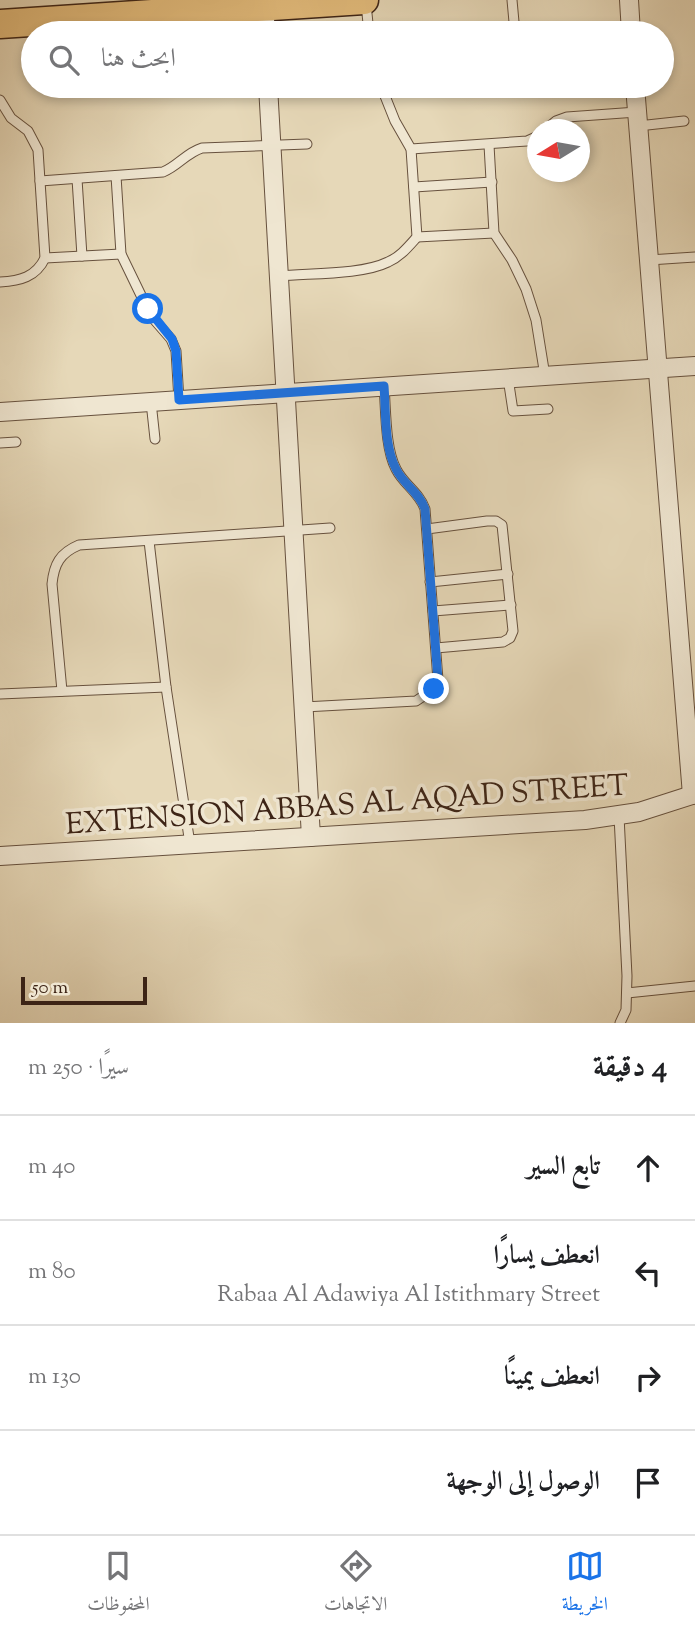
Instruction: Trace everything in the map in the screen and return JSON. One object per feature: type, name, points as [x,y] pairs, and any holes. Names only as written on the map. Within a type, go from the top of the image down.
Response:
[{"type":"main road","points":[[86,21],[265,20],[365,0]]},
{"type":"main road","points":[[0,24],[21,23]]},
{"type":"street","points":[[629,0],[630,21]]},
{"type":"street","points":[[269,98],[311,837]]},
{"type":"street","points":[[636,98],[694,794]]},
{"type":"street","points":[[0,412],[695,366]]},
{"type":"street","name":"EXTENSION ABBAS AL AQAD STREET","points":[[0,856],[585,820],[619,816],[694,794]]},
{"type":"lane","points":[[365,0],[368,21]]},
{"type":"lane","points":[[512,0],[514,21]]},
{"type":"lane","points":[[279,276],[374,268],[405,251],[417,237],[411,149],[386,98]]},
{"type":"lane","points":[[0,100],[11,118],[28,131],[38,150],[45,258],[40,267],[23,279],[0,282]]},
{"type":"lane","points":[[560,119],[684,121]]},
{"type":"lane","points":[[411,149],[527,141]]},
{"type":"lane","points":[[40,181],[163,172],[191,151],[202,148],[307,144]]},
{"type":"lane","points":[[489,145],[494,233],[512,260],[526,289],[536,320],[545,376]]},
{"type":"lane","points":[[116,176],[121,254],[151,316],[172,339],[176,351],[179,400]]},
{"type":"lane","points":[[77,179],[82,256]]},
{"type":"lane","points":[[414,187],[492,182]]},
{"type":"lane","points":[[417,237],[494,233]]},
{"type":"lane","points":[[45,258],[121,254]]},
{"type":"lane","points":[[649,260],[695,257]]},
{"type":"lane","points":[[508,378],[512,410],[548,409]]},
{"type":"lane","points":[[304,707],[416,701],[434,689],[438,680],[427,529],[421,499],[401,477],[392,460],[384,386]]},
{"type":"lane","points":[[151,402],[155,439]]},
{"type":"lane","points":[[0,443],[16,442]]},
{"type":"lane","points":[[427,529],[487,521],[499,522],[504,528],[513,631],[507,641],[436,648]]},
{"type":"lane","points":[[62,691],[52,584],[58,559],[67,550],[79,545],[330,528]]},
{"type":"lane","points":[[149,541],[166,687],[190,844]]},
{"type":"lane","points":[[430,582],[508,574]]},
{"type":"lane","points":[[433,611],[511,605]]},
{"type":"lane","points":[[0,694],[166,687]]},
{"type":"lane","points":[[619,816],[627,993],[626,1010],[620,1023]]},
{"type":"lane","points":[[627,993],[695,986]]},
{"type":"route","points":[[148,309],[172,339],[176,351],[179,400],[384,386],[392,460],[401,477],[415,490],[425,509],[438,680],[434,689]]}]
